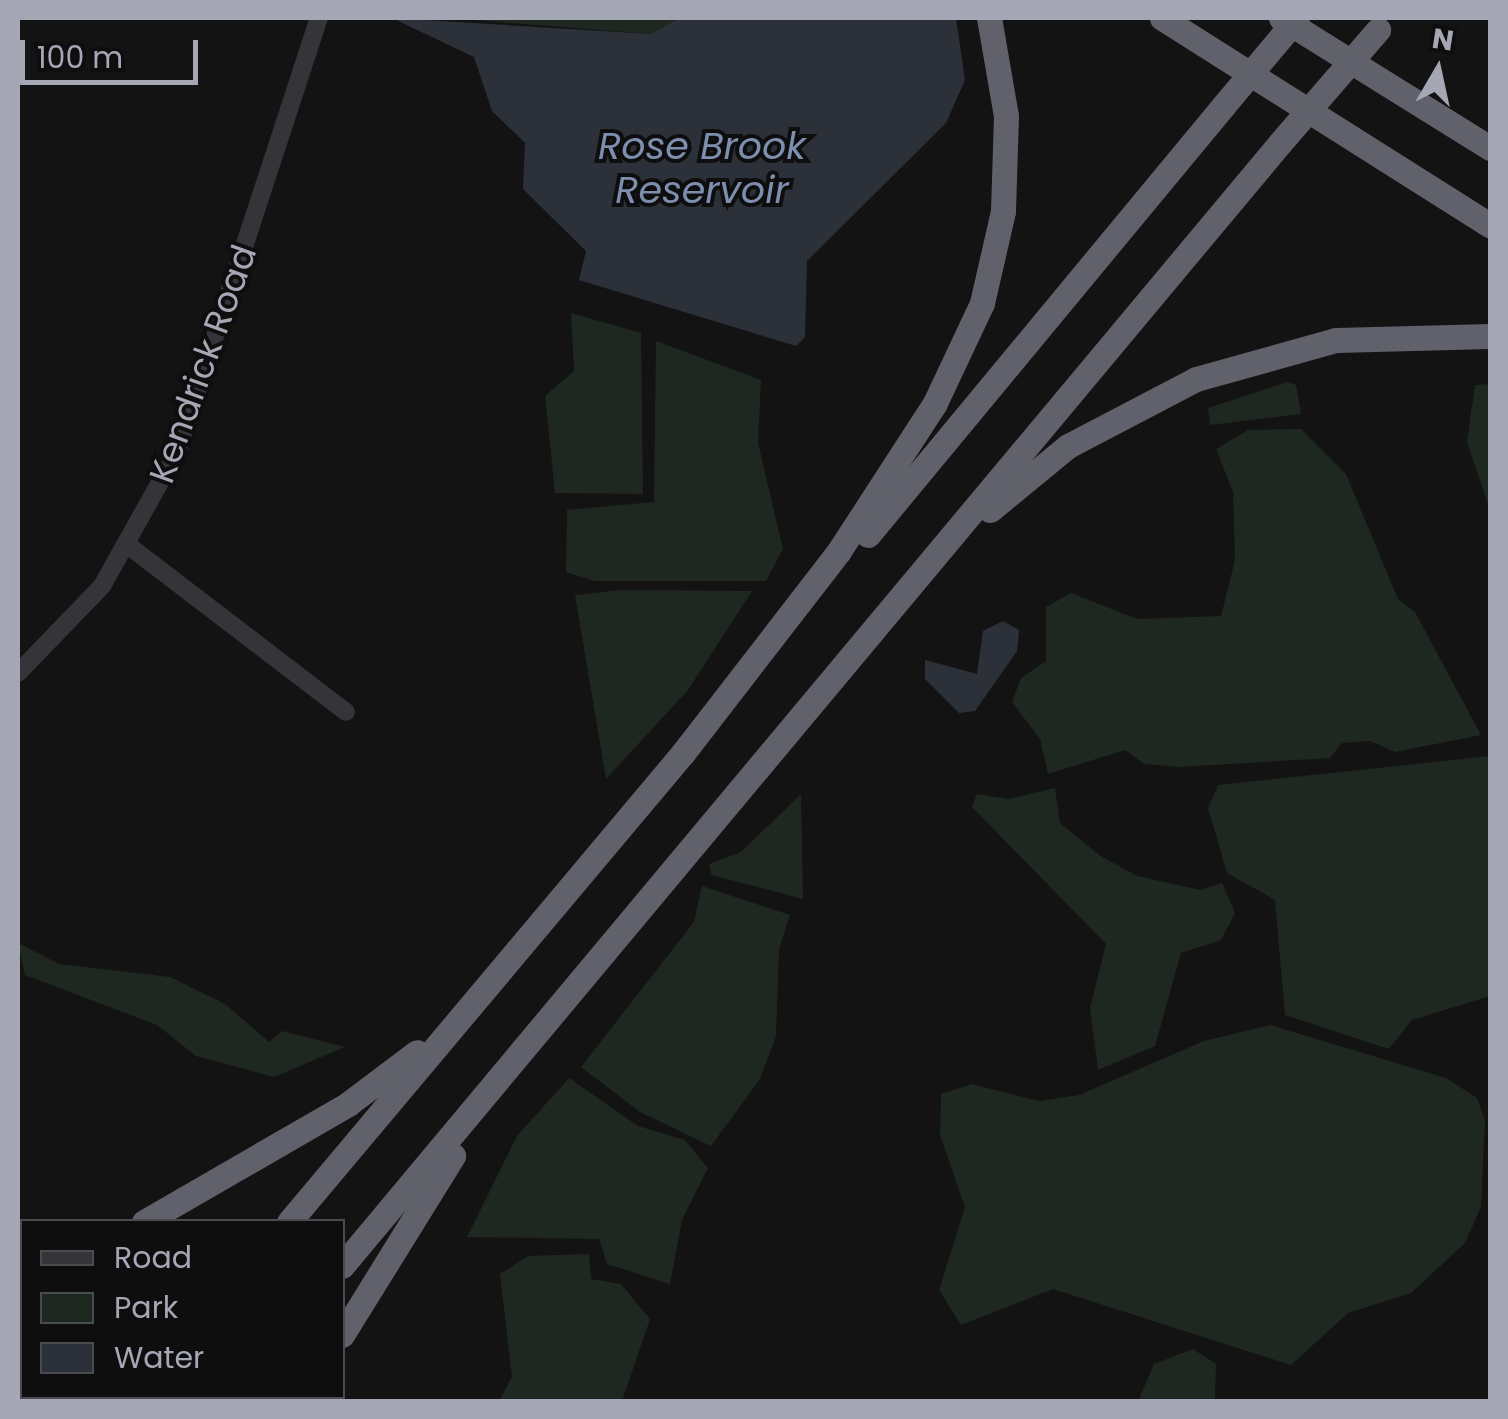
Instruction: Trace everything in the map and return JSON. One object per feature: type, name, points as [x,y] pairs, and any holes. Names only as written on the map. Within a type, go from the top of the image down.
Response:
[{"type":"highway","points":[[779,630],[898,465],[982,303],[1007,150],[989,18]]},
{"type":"highway","points":[[1162,18],[1490,225]]},
{"type":"highway","points":[[1281,18],[1490,148]]},
{"type":"highway","points":[[292,1219],[779,630],[1297,18]]},
{"type":"highway","points":[[345,1262],[1280,143],[1385,24]]},
{"type":"highway","points":[[825,692],[992,507],[1131,408],[1297,348],[1374,336],[1490,336]]},
{"type":"highway","points":[[149,1219],[348,1104],[489,983]]},
{"type":"highway","points":[[345,1330],[438,1177],[561,1007]]},
{"type":"street","name":"Kendrick Road","points":[[18,673],[129,546],[177,452],[319,18]]},
{"type":"street","points":[[129,546],[346,712]]},
{"type":"green space","points":[[449,18],[679,18],[651,34]]},
{"type":"green space","points":[[571,313],[641,333],[643,494],[555,493],[545,396],[574,371]]},
{"type":"green space","points":[[656,341],[761,380],[758,443],[783,549],[766,581],[594,581],[566,572],[567,510],[654,502]]},
{"type":"green space","points":[[1287,382],[1296,385],[1301,414],[1210,425],[1208,408]]},
{"type":"green space","points":[[1490,384],[1490,510],[1467,442],[1475,385]]},
{"type":"green space","points":[[1301,429],[1346,474],[1398,599],[1415,612],[1481,735],[1395,752],[1370,741],[1342,743],[1330,758],[1180,767],[1144,764],[1125,750],[1048,774],[1040,739],[1012,702],[1021,678],[1046,661],[1046,607],[1071,593],[1137,619],[1221,616],[1235,560],[1233,492],[1216,449],[1248,430]]},
{"type":"green space","points":[[621,590],[752,591],[688,690],[606,779],[575,595]]},
{"type":"green space","points":[[1490,756],[1490,996],[1412,1020],[1389,1049],[1285,1015],[1275,900],[1227,873],[1208,808],[1218,785]]},
{"type":"green space","points":[[1055,788],[1060,823],[1099,855],[1137,876],[1200,890],[1222,883],[1235,913],[1221,940],[1181,953],[1155,1046],[1098,1070],[1090,1008],[1106,944],[972,807],[977,794],[1009,799]]},
{"type":"green space","points":[[801,794],[803,899],[711,875],[709,864],[741,852]]},
{"type":"green space","points":[[702,886],[790,915],[779,949],[776,1036],[760,1079],[711,1146],[640,1112],[581,1067],[694,922]]},
{"type":"green space","points":[[18,943],[59,964],[170,977],[225,1004],[269,1042],[282,1031],[345,1047],[274,1077],[196,1056],[157,1025],[25,975]]},
{"type":"green space","points":[[1270,1025],[1446,1078],[1477,1098],[1485,1121],[1481,1207],[1465,1243],[1411,1293],[1348,1313],[1291,1365],[1053,1289],[961,1325],[939,1290],[965,1207],[940,1135],[941,1094],[972,1084],[1039,1101],[1079,1095],[1204,1041]]},
{"type":"green space","points":[[569,1078],[638,1126],[685,1140],[708,1168],[682,1220],[670,1284],[607,1264],[599,1239],[467,1237],[517,1136]]},
{"type":"green space","points":[[589,1254],[591,1279],[621,1284],[650,1319],[622,1401],[499,1401],[512,1377],[500,1274],[528,1256]]},
{"type":"green space","points":[[1193,1349],[1216,1364],[1215,1401],[1138,1401],[1154,1364]]},
{"type":"water","name":"Rose Brook Reservoir","points":[[392,18],[651,34],[679,18],[956,18],[965,80],[946,123],[807,261],[805,337],[796,346],[579,280],[586,251],[523,189],[525,143],[492,111],[474,57]]},
{"type":"water","points":[[1003,621],[1019,630],[1017,651],[975,711],[959,713],[925,679],[925,660],[977,674],[983,631]]}]
